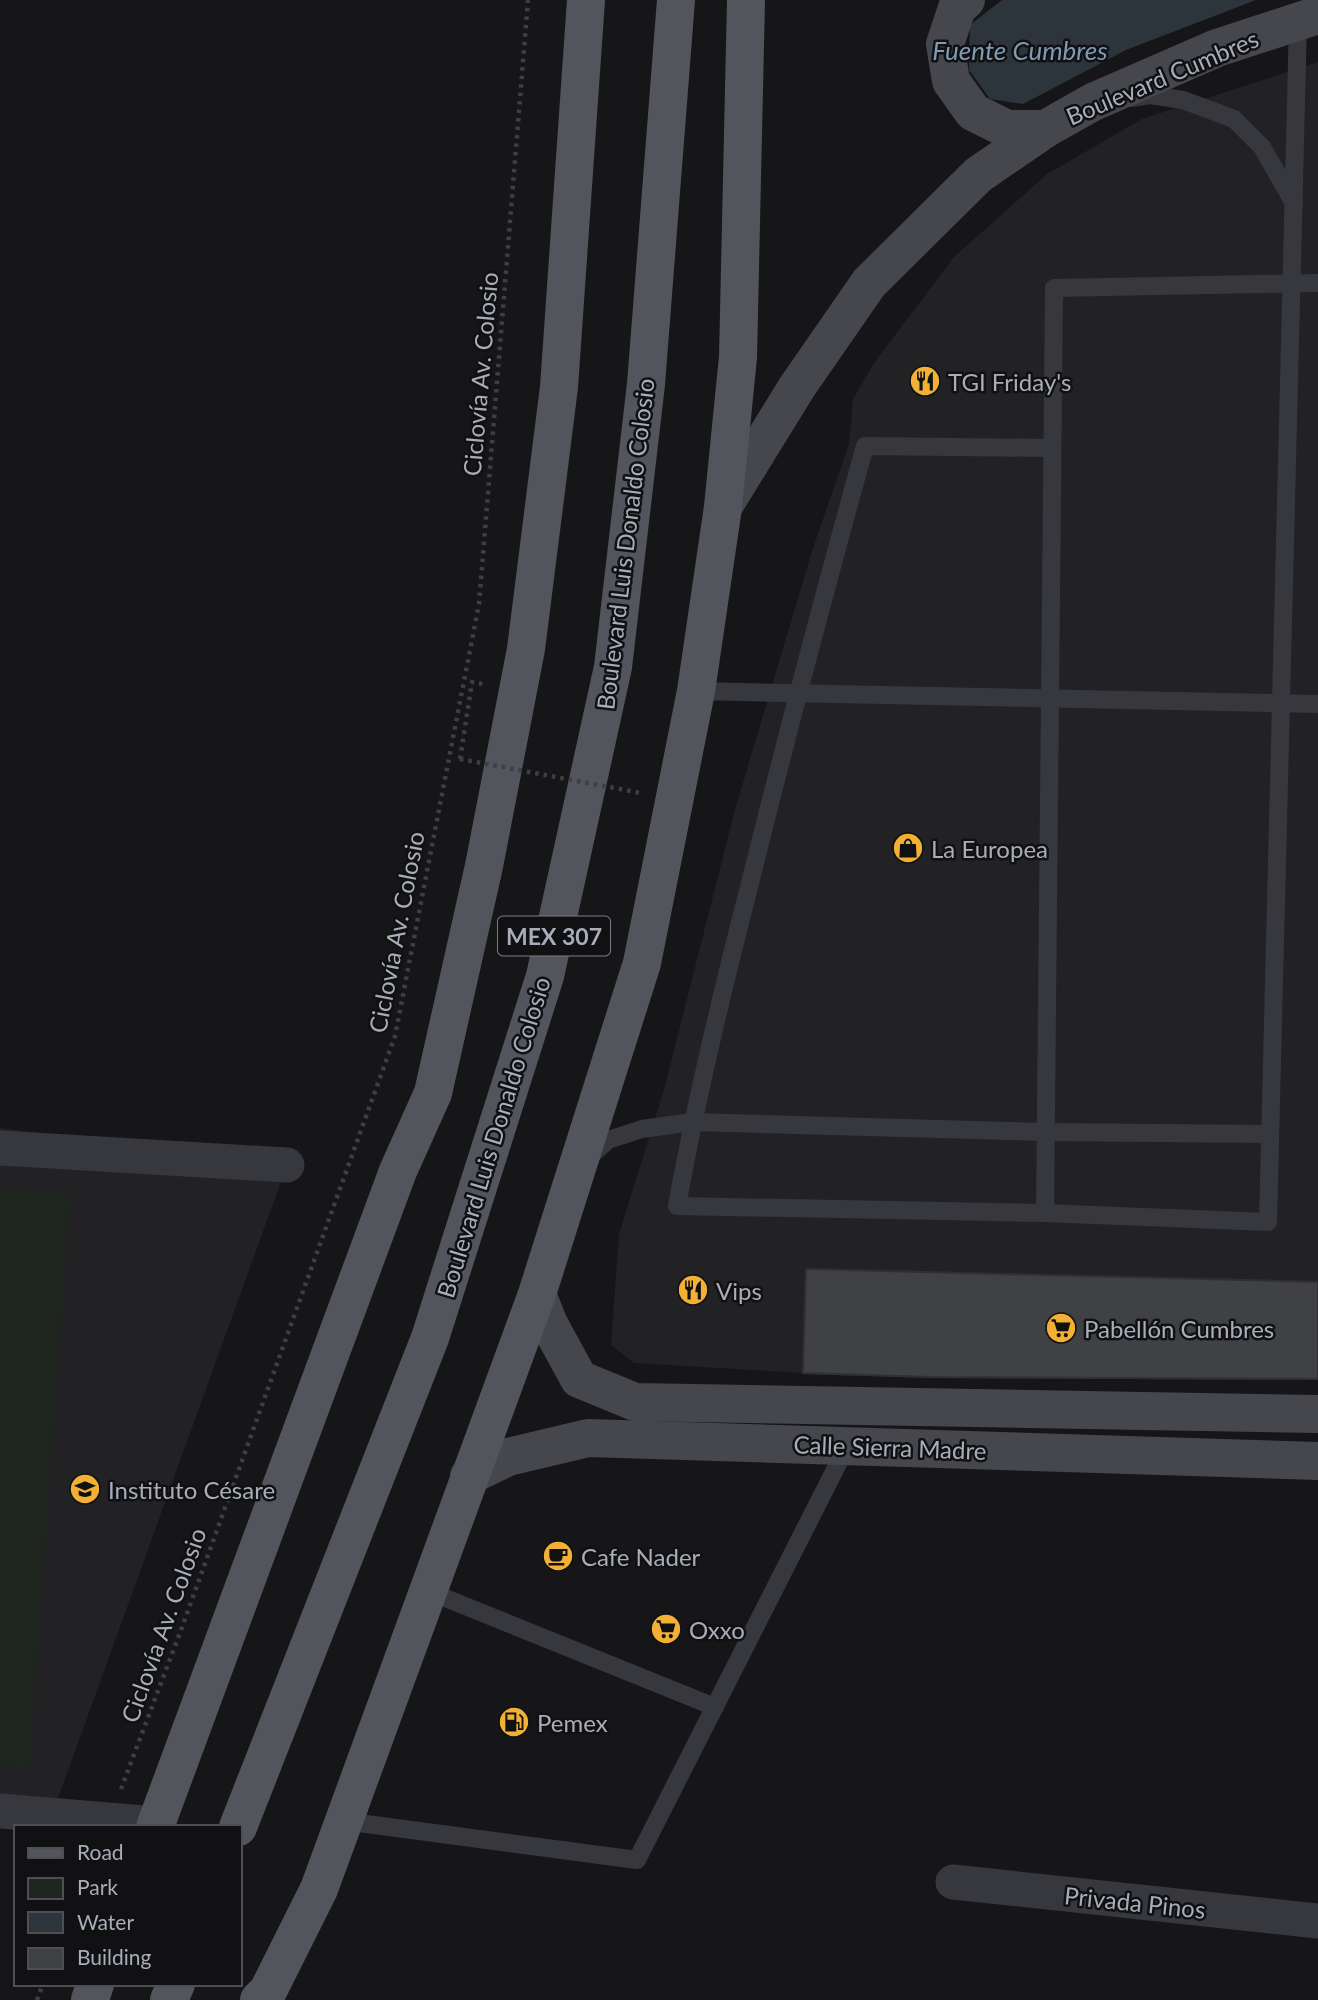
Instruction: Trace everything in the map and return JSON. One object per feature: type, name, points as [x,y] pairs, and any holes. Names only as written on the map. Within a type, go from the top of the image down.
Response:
[{"type":"main road","name":"MEX 307","points":[[155,1825],[398,1171],[433,1093],[484,866],[526,649],[558,387],[586,0]]},
{"type":"main road","name":"Boulevard Luis Donaldo Colosio","points":[[238,1825],[430,1338],[545,975],[613,667],[646,384],[676,0]]},
{"type":"main road","points":[[259,2000],[268,1991],[319,1889],[537,1294],[642,963],[696,691],[723,507],[738,356],[746,0]]},
{"type":"main road","points":[[966,0],[957,8],[945,44],[951,81],[973,112],[1007,129],[1045,129]]},
{"type":"main road","name":"Boulevard Cumbres","points":[[723,507],[797,387],[869,283],[978,174],[1045,129],[1093,102],[1217,48],[1308,19]]},
{"type":"main road","name":"Calle Sierra Madre","points":[[537,1294],[549,1324],[579,1379],[635,1402],[1318,1415]]},
{"type":"main road","name":"Calle Sierra Madre","points":[[470,1476],[508,1457],[588,1438],[1318,1461]]},
{"type":"street","points":[[0,1148],[287,1165]]},
{"type":"street","points":[[633,1439],[635,1402]]},
{"type":"street","points":[[0,1811],[155,1825]]},
{"type":"street","name":"Privada Pinos","points":[[953,1882],[1318,1921]]},
{"type":"lane","points":[[1052,449],[865,446],[797,692],[692,1122],[677,1206],[1045,1213],[1268,1222],[1294,203],[1308,19]]},
{"type":"lane","points":[[1093,102],[1150,95],[1183,100],[1234,119],[1262,147],[1294,203]]},
{"type":"lane","points":[[1045,1213],[1055,288],[1318,283]]},
{"type":"lane","points":[[696,691],[1318,704]]},
{"type":"lane","points":[[579,1164],[608,1140],[642,1129],[692,1122],[1046,1132],[1270,1134]]},
{"type":"lane","points":[[344,1821],[637,1860],[847,1446]]},
{"type":"lane","points":[[428,1591],[715,1707]]},
{"type":"path","name":"Ciclovía Av. Colosio","points":[[109,1821],[181,1630],[395,1036],[479,604],[528,0]]},
{"type":"path","points":[[472,682],[460,759],[641,793]]},
{"type":"shaded area","name":"Pabellón Cumbres","points":[[1318,62],[1318,1379],[931,1377],[634,1363],[611,1345],[619,1234],[665,1086],[734,813],[812,551],[849,444],[853,399],[874,363],[954,257],[1047,174],[1142,119]]},
{"type":"shaded area","name":"Instituto Césare","points":[[0,1128],[287,1165],[52,1815],[0,1813]]},
{"type":"green space","points":[[0,1188],[70,1193],[29,1766],[0,1764]]},
{"type":"water","name":"Fuente Cumbres","points":[[1002,0],[1256,0],[1126,50],[1023,104],[990,99],[969,70],[970,25]]},
{"type":"building","name":"Pabellón Cumbres","points":[[806,1269],[1318,1282],[1318,1379],[931,1377],[803,1373]]},
{"type":"building","name":"Pabellón Cumbres","points":[[806,1269],[1318,1282],[1318,1379],[931,1377],[803,1373]]},
{"type":"place","name":"TGI Friday's","points":[[925,381]]},
{"type":"place","name":"La Europea","points":[[908,848]]},
{"type":"place","name":"Vips","points":[[693,1290]]},
{"type":"place","name":"Pabellón Cumbres","points":[[1061,1328]]},
{"type":"place","name":"Instituto Césare","points":[[85,1489]]},
{"type":"place","name":"Cafe Nader","points":[[558,1556]]},
{"type":"place","name":"Oxxo","points":[[666,1629]]},
{"type":"place","name":"Pemex","points":[[514,1722]]}]
